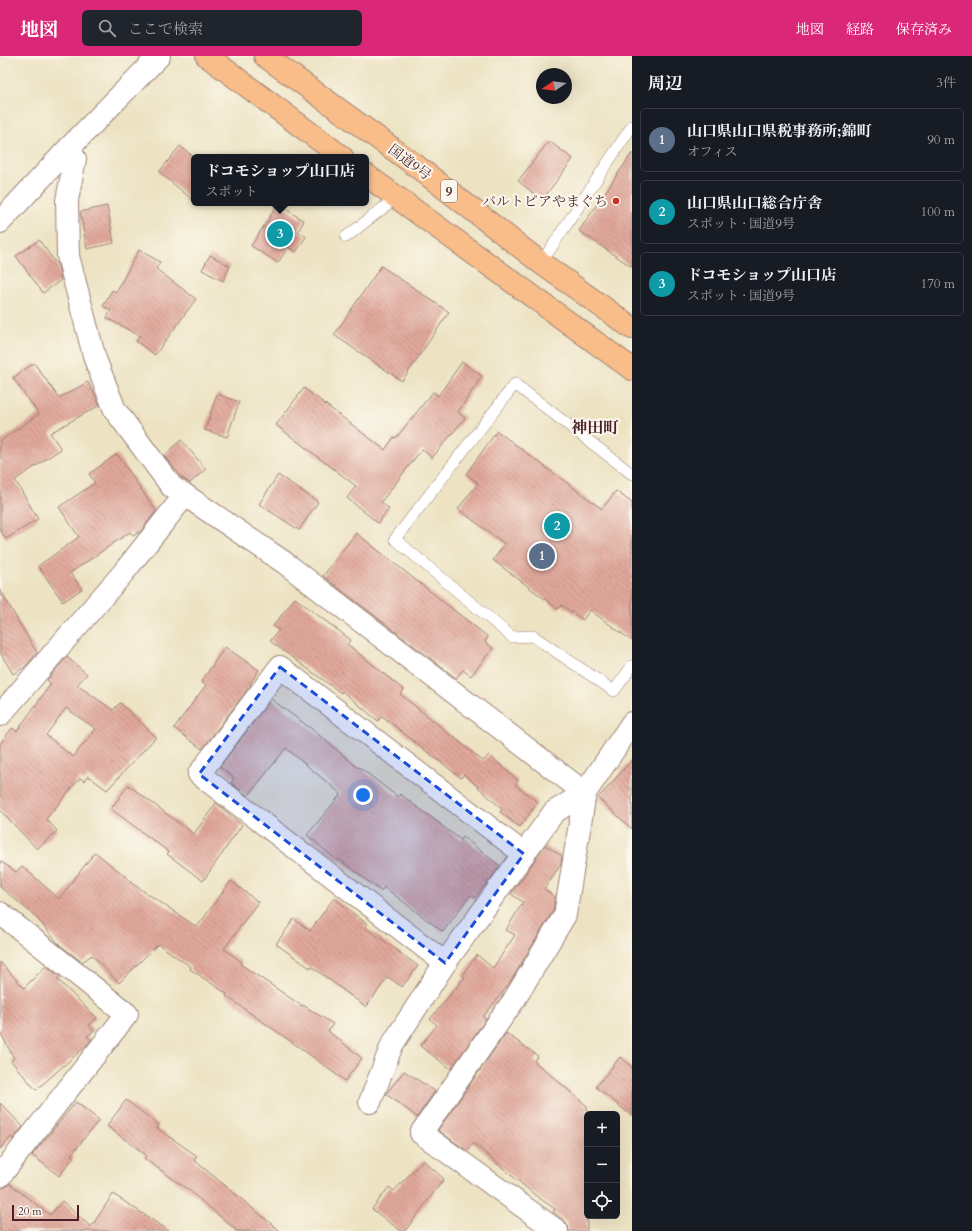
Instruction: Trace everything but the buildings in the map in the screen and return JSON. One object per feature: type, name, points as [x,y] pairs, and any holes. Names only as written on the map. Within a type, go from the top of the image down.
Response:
[{"type":"highway","points":[[207,56],[338,154]]},
{"type":"highway","name":"国道9号","points":[[265,56],[415,165],[541,263],[632,328]]},
{"type":"highway","points":[[369,177],[632,369]]},
{"type":"street","points":[[0,222],[68,149],[159,56]]},
{"type":"street","points":[[68,149],[75,159],[67,200],[68,256],[95,358],[114,410],[172,487],[285,563],[585,793]]},
{"type":"street","points":[[0,715],[124,572],[185,495]]},
{"type":"street","points":[[445,963],[199,774],[280,667],[524,854]]},
{"type":"street","points":[[557,1231],[421,1133],[514,1000],[565,915],[585,793],[632,722]]},
{"type":"street","points":[[370,1102],[392,1045],[445,963],[554,812],[585,793]]},
{"type":"street","points":[[0,913],[127,1014],[0,1176]]},
{"type":"lane","points":[[541,263],[632,126]]},
{"type":"lane","points":[[346,237],[396,197]]},
{"type":"lane","points":[[632,474],[515,384],[395,539],[512,637],[533,636],[614,690],[632,666]]},
{"type":"highlighted area","points":[[280,667],[524,854],[445,963],[199,774]]},
{"type":"place","name":"パルトピアやまぐち","points":[[616,201]]},
{"type":"place","name":"ドコモショップ山口店","points":[[280,234]]},
{"type":"place","name":"山口県山口総合庁舎","points":[[557,526]]},
{"type":"place","name":"山口県山口県税事務所;錦町","points":[[542,556]]},
{"type":"district","name":"神田町","points":[[595,427]]}]
